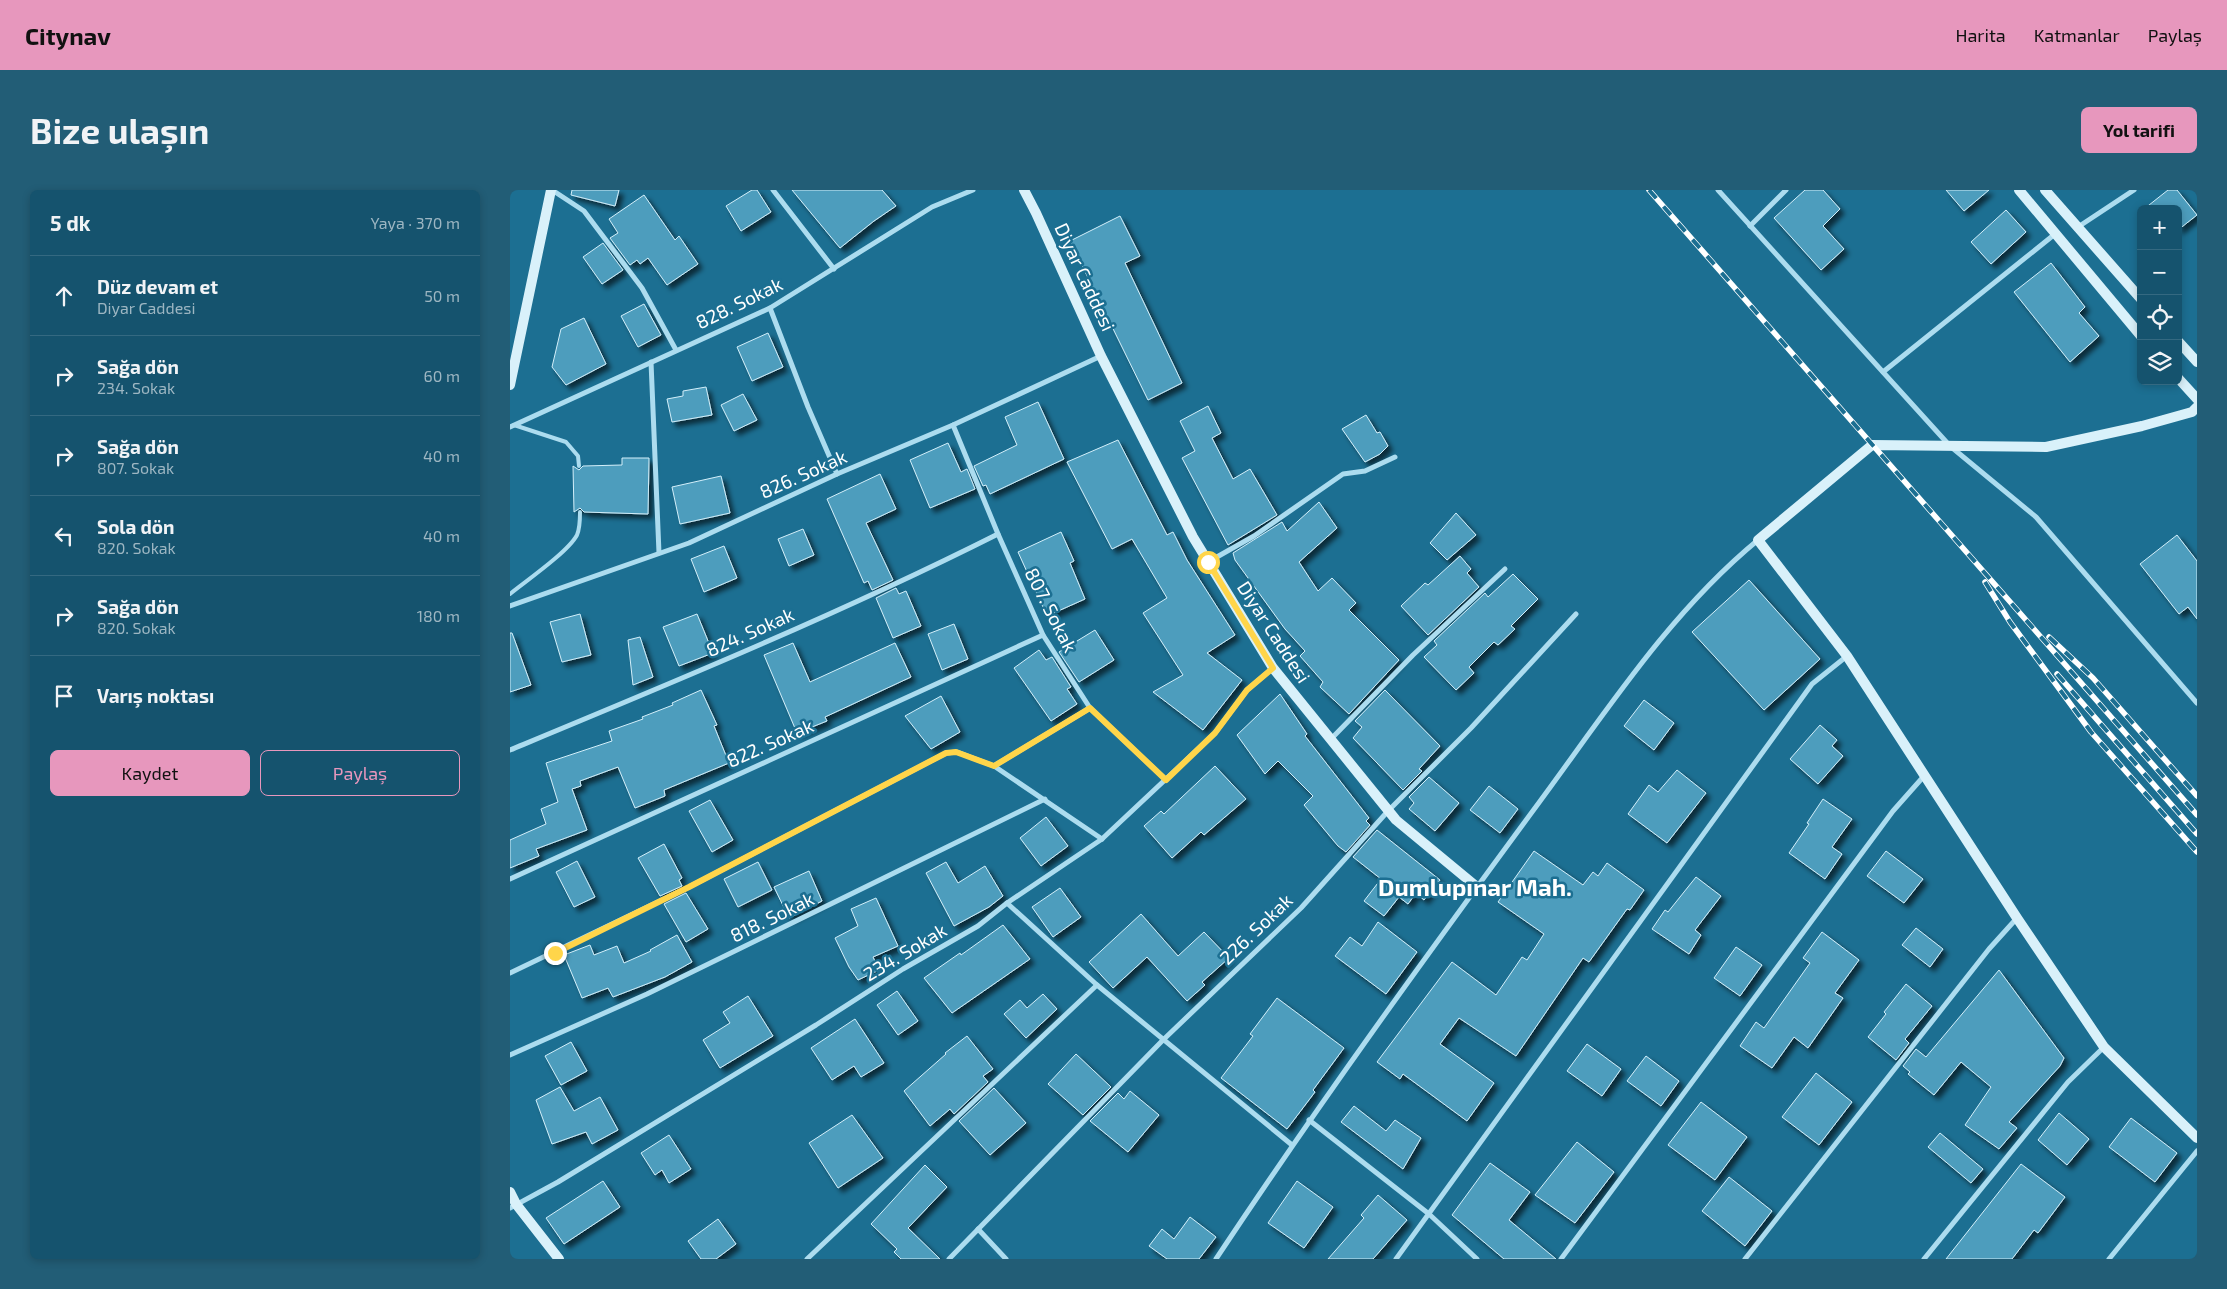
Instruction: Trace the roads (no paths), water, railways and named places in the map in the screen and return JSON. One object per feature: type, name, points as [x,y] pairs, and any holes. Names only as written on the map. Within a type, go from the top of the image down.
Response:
[{"type":"street","points":[[510,384],[552,190],[584,211],[642,288],[676,350]]},
{"type":"street","points":[[773,190],[834,270]]},
{"type":"street","name":"828. Sokak","points":[[512,426],[770,308],[834,270],[932,207],[973,190]]},
{"type":"street","name":"Diyar Caddesi","points":[[1024,190],[1101,356],[1193,537],[1273,668],[1396,820],[1477,886]]},
{"type":"street","points":[[1718,190],[1950,446],[2036,517],[2197,702]]},
{"type":"street","points":[[1750,226],[1786,190]]},
{"type":"street","points":[[2019,190],[2137,331]]},
{"type":"street","points":[[2046,190],[2076,227],[2137,295]]},
{"type":"street","points":[[2076,227],[2134,190]]},
{"type":"street","points":[[1883,372],[2055,234]]},
{"type":"street","points":[[770,308],[808,407],[837,474]]},
{"type":"street","points":[[2182,345],[2197,362]]},
{"type":"street","name":"826. Sokak","points":[[510,606],[689,543],[837,474],[953,425],[1101,356]]},
{"type":"street","points":[[651,362],[659,553]]},
{"type":"street","points":[[2182,382],[2197,399]]},
{"type":"street","points":[[1216,1259],[1309,1120],[1477,886],[1672,624],[1730,563],[1872,445],[2046,447],[2142,426],[2192,412],[2197,407]]},
{"type":"street","name":"807. Sokak","points":[[953,425],[998,534],[1043,635],[1090,708],[1166,780]]},
{"type":"street","points":[[1208,562],[1254,536],[1343,474],[1365,471],[1395,457]]},
{"type":"street","name":"824. Sokak","points":[[510,750],[698,672],[926,570],[998,534]]},
{"type":"street","points":[[1758,540],[1847,656],[2016,918],[2104,1047],[2197,1138]]},
{"type":"street","points":[[1330,740],[1413,655],[1505,569]]},
{"type":"street","name":"226. Sokak","points":[[949,1259],[1162,1040],[1301,908],[1388,811],[1471,728],[1576,614]]},
{"type":"street","name":"822. Sokak","points":[[510,879],[1043,635]]},
{"type":"street","points":[[1396,1259],[1812,684],[1847,656]]},
{"type":"street","name":"234. Sokak","points":[[513,1206],[558,1182],[816,1025],[904,969],[978,926],[1006,904],[1102,839],[1215,733],[1247,690],[1273,668]]},
{"type":"street","points":[[994,766],[1090,708]]},
{"type":"street","points":[[510,973],[689,887],[946,753],[956,752],[994,766],[1102,839]]},
{"type":"street","points":[[1561,1259],[1893,811],[1924,776]]},
{"type":"street","name":"818. Sokak","points":[[510,1056],[656,990],[1045,799]]},
{"type":"street","points":[[1006,904],[1162,1040],[1292,1145]]},
{"type":"street","points":[[1745,1259],[1989,949],[2016,918]]},
{"type":"street","points":[[808,1259],[1097,985]]},
{"type":"street","points":[[1924,1259],[2068,1082],[2104,1047]]},
{"type":"street","points":[[1309,1120],[1429,1214],[1476,1259]]},
{"type":"street","points":[[2109,1259],[2197,1151]]},
{"type":"street","points":[[510,1192],[513,1206],[558,1259]]},
{"type":"street","points":[[978,1229],[1006,1259]]},
{"type":"lane","points":[[512,426],[566,442],[578,456],[579,466]]},
{"type":"lane","points":[[510,594],[560,554],[576,536],[580,522],[580,512]]},
{"type":"railway","points":[[1649,190],[2197,815]]},
{"type":"railway","points":[[1985,582],[2010,622],[2091,732],[2197,852]]},
{"type":"railway","points":[[2049,637],[2093,678],[2197,796]]},
{"type":"railway","points":[[2057,674],[2197,834]]},
{"type":"district","name":"Dumlupınar Mah.","points":[[1475,888]]}]
